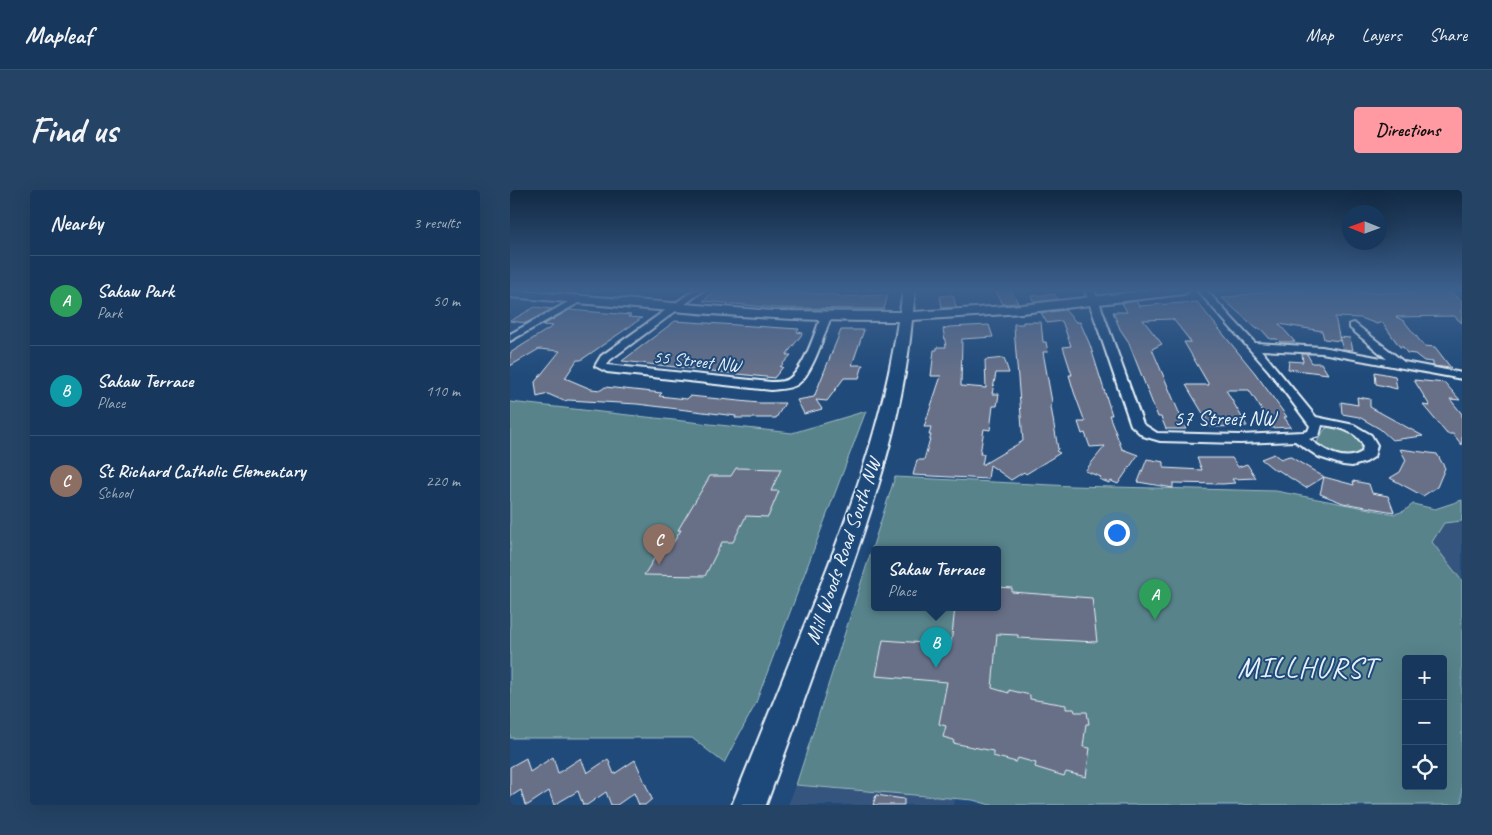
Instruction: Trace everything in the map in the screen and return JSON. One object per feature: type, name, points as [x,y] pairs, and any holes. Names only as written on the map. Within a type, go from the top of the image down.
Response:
[{"type":"street","points":[[510,338],[544,319]]},
{"type":"street","name":"55 Street NW","points":[[660,319],[605,358],[601,366],[607,369],[772,386],[791,383],[799,376],[825,319]]},
{"type":"street","name":"Mill Woods Road South NW","points":[[749,805],[852,533],[882,437],[901,358],[907,319]]},
{"type":"street","name":"57 Street NW","points":[[1099,319],[1137,425],[1150,435],[1160,437],[1300,438],[1312,435],[1314,423],[1332,422],[1355,430],[1365,437],[1370,444],[1371,450],[1362,459],[1341,460],[1321,453],[1300,438]]},
{"type":"street","points":[[1228,319],[1253,346],[1314,423]]},
{"type":"street","points":[[1354,326],[1402,366]]},
{"type":"street","points":[[1253,346],[1322,350],[1461,376]]},
{"type":"shaded area","points":[[1462,521],[1462,581],[1432,542],[1444,523]]},
{"type":"shaded area","points":[[796,785],[956,798],[954,805],[788,805]]},
{"type":"green space","points":[[510,402],[792,433],[866,411],[755,705],[724,763],[692,738],[510,738]]},
{"type":"green space","points":[[1329,427],[1343,429],[1352,434],[1362,444],[1361,451],[1344,456],[1324,451],[1317,442],[1325,429]]},
{"type":"green space","points":[[895,477],[1072,486],[1276,491],[1395,514],[1404,511],[1413,504],[1435,509],[1462,500],[1462,521],[1444,523],[1432,542],[1462,581],[1462,805],[990,805],[973,800],[796,785],[871,552],[871,611],[1001,611],[1001,546],[873,546]]},
{"type":"building","points":[[514,319],[534,319],[526,323],[510,321]]},
{"type":"building","points":[[554,319],[641,319],[581,360],[577,360],[565,378],[591,389],[601,390],[605,387],[662,393],[659,396],[687,399],[690,396],[759,403],[785,403],[776,418],[735,418],[736,416],[637,404],[564,401],[548,394],[537,397],[535,382],[560,351],[539,349],[510,366],[510,353],[553,326],[543,325]]},
{"type":"building","points":[[1044,319],[1073,319],[1076,322],[1080,322],[1090,345],[1112,415],[1109,415],[1122,449],[1138,455],[1118,484],[1111,481],[1109,483],[1099,479],[1101,477],[1085,471],[1105,446],[1090,447],[1085,433],[1082,434],[1078,422],[1085,422],[1069,375],[1072,375],[1063,347],[1071,346],[1062,321],[1047,323]]},
{"type":"building","points":[[1116,319],[1211,319],[1255,373],[1287,417],[1284,417],[1291,427],[1270,428],[1263,418],[1267,418],[1249,390],[1226,390],[1247,426],[1211,427],[1186,385],[1209,385],[1184,342],[1191,342],[1173,319],[1143,320],[1162,344],[1152,349],[1186,429],[1166,429],[1161,417],[1158,417],[1128,341]]},
{"type":"building","points":[[1245,319],[1335,319],[1340,341],[1324,339],[1322,331],[1279,324],[1295,342],[1280,342],[1277,339],[1270,339],[1261,329],[1257,329]]},
{"type":"building","points":[[1363,319],[1399,319],[1404,321],[1424,346],[1435,347],[1451,368],[1433,366],[1433,362],[1424,361],[1415,354],[1407,353],[1403,347],[1400,347],[1382,322],[1377,324]]},
{"type":"building","points":[[675,321],[799,329],[797,332],[803,333],[786,355],[791,355],[780,367],[783,367],[774,378],[622,361]]},
{"type":"building","points":[[1023,322],[1041,322],[1043,342],[1046,342],[1048,352],[1043,352],[1052,402],[1051,407],[1058,449],[1056,451],[1060,453],[1026,474],[1024,472],[1011,480],[990,465],[988,479],[913,475],[917,460],[924,460],[931,435],[929,435],[931,427],[924,427],[941,376],[931,376],[934,350],[937,350],[937,347],[946,347],[943,329],[949,327],[989,325],[993,337],[962,339],[961,386],[986,388],[985,360],[1004,358],[1009,373],[996,373],[992,394],[999,394],[997,406],[993,406],[990,430],[984,429],[980,454],[984,454],[982,465],[1023,441],[1014,324],[1023,324]]},
{"type":"building","points":[[841,330],[864,330],[852,365],[863,365],[859,378],[844,378],[827,401],[816,400],[822,409],[804,414],[797,400],[814,397]]},
{"type":"building","points":[[1339,337],[1350,338],[1353,350],[1343,349]]},
{"type":"building","points":[[1302,354],[1307,354],[1312,363],[1321,363],[1328,374],[1288,369],[1289,361],[1303,362]]},
{"type":"building","points":[[1375,372],[1395,376],[1397,389],[1376,384]]},
{"type":"building","points":[[1414,380],[1445,383],[1460,400],[1450,399],[1462,414],[1462,445],[1453,434],[1447,434],[1423,405],[1430,406]]},
{"type":"building","points":[[1357,397],[1370,399],[1370,407],[1423,436],[1392,440],[1380,429],[1359,417],[1342,414],[1341,402],[1358,405]]},
{"type":"building","points":[[1400,449],[1437,454],[1445,468],[1437,487],[1423,496],[1390,478],[1400,472],[1406,460]]},
{"type":"building","points":[[1274,454],[1281,459],[1289,456],[1324,477],[1306,488],[1278,470],[1276,471],[1261,459]]},
{"type":"building","points":[[1197,458],[1232,458],[1238,467],[1247,464],[1256,478],[1232,479],[1235,483],[1223,484],[1173,483],[1173,488],[1138,482],[1147,459],[1164,462],[1164,468],[1202,470]]},
{"type":"building","points":[[736,468],[781,469],[771,491],[779,491],[768,517],[746,516],[733,542],[722,542],[705,576],[644,575],[659,551],[668,551],[681,530],[678,530],[710,476],[731,476]]},
{"type":"building","points":[[1324,477],[1354,485],[1353,481],[1369,484],[1372,493],[1388,496],[1394,512],[1343,503],[1320,494]]},
{"type":"building","points":[[1001,587],[1012,588],[1012,592],[1092,598],[1097,642],[1018,638],[1018,635],[997,634],[992,688],[1009,693],[1009,690],[1030,695],[1030,699],[1066,705],[1066,709],[1074,709],[1075,712],[1087,712],[1089,724],[1086,724],[1083,747],[1090,748],[1086,777],[1066,772],[1064,776],[1035,767],[1036,763],[1018,758],[1016,762],[993,756],[993,751],[953,743],[954,740],[943,737],[946,726],[939,724],[947,682],[876,676],[883,640],[951,645],[955,611],[1001,611]]},
{"type":"building","points":[[553,757],[558,773],[581,758],[587,773],[608,759],[614,774],[635,760],[652,799],[645,805],[639,805],[634,793],[617,805],[611,805],[606,792],[587,805],[583,805],[578,791],[554,805],[549,791],[528,805],[525,805],[521,790],[510,797],[510,767],[526,758],[530,772]]},
{"type":"building","points":[[876,795],[904,799],[904,805],[873,805]]},
{"type":"place","name":"St Richard Catholic Elementary","points":[[659,565]]},
{"type":"place","name":"Sakaw Park","points":[[1155,620]]},
{"type":"place","name":"Sakaw Terrace","points":[[936,668]]},
{"type":"district","name":"MILLHURST","points":[[1307,667]]}]
